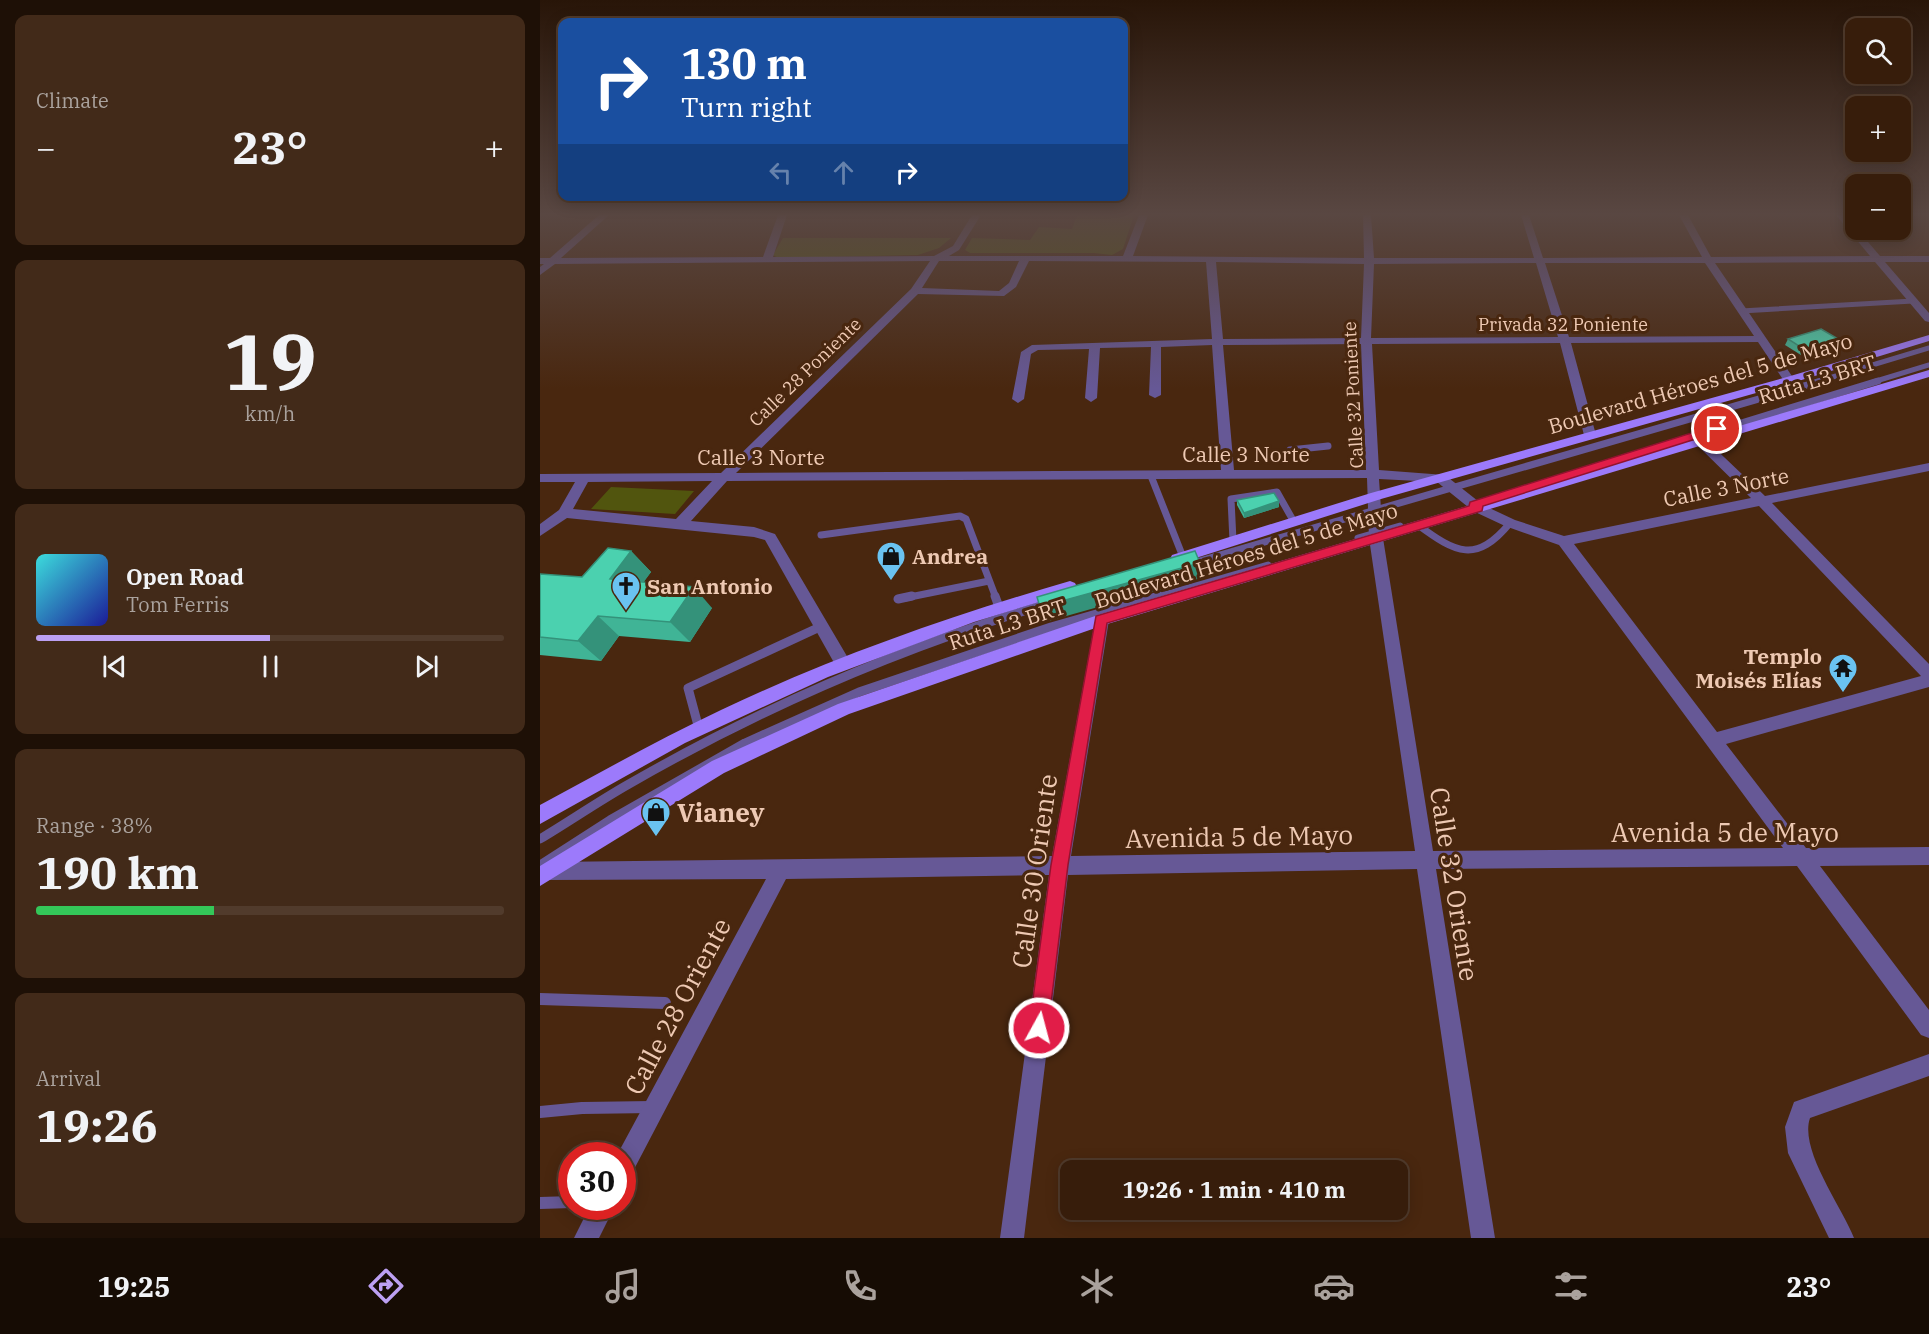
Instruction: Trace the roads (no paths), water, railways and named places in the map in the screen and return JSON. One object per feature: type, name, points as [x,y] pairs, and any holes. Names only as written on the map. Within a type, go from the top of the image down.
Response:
[{"type":"main road","name":"Boulevard Héroes del 5 de Mayo","points":[[1160,563],[1180,562],[1233,541],[1294,522],[1376,503],[1440,478],[1790,382],[1929,338]]},
{"type":"main road","name":"Boulevard Héroes del 5 de Mayo","points":[[542,873],[718,767],[844,709],[1101,620],[1377,535],[1418,525],[1929,373]]},
{"type":"main road","name":"Boulevard Héroes del 5 de Mayo","points":[[540,815],[699,729],[843,663],[999,607],[1080,585]]},
{"type":"street","name":"Calle 28 Poniente","points":[[681,523],[723,478],[915,291],[927,273]]},
{"type":"street","points":[[915,291],[1000,294],[1011,289],[1018,273]]},
{"type":"street","points":[[1212,273],[1228,475]]},
{"type":"street","name":"Calle 32 Poniente","points":[[1369,273],[1366,340],[1377,535]]},
{"type":"street","points":[[1543,273],[1565,341],[1590,435]]},
{"type":"street","points":[[1717,273],[1790,382]]},
{"type":"street","points":[[1889,273],[1929,319]]},
{"type":"street","name":"Privada 32 Poniente","points":[[1018,399],[1026,352],[1029,349],[1219,342],[1760,339]]},
{"type":"street","points":[[1155,395],[1156,344]]},
{"type":"street","points":[[1091,398],[1095,346]]},
{"type":"street","points":[[1700,441],[1929,674]]},
{"type":"street","name":"Calle 3 Norte","points":[[540,478],[1374,474],[1440,478],[1476,506],[1510,523],[1564,541],[1929,467]]},
{"type":"street","points":[[540,531],[564,513],[584,477]]},
{"type":"street","points":[[564,513],[681,523],[754,532],[770,537],[843,663]]},
{"type":"street","name":"Calle 32 Oriente","points":[[1377,535],[1424,860],[1483,1238]]},
{"type":"street","points":[[1564,541],[1714,740],[1800,859],[1929,1027]]},
{"type":"street","name":"Calle 30 Oriente","points":[[1012,1238],[1060,865],[1101,620]]},
{"type":"street","points":[[1714,740],[1929,680]]},
{"type":"street","name":"Avenida 5 de Mayo","points":[[542,873],[1424,860],[1800,859],[1929,856]]},
{"type":"street","name":"Calle 28 Oriente","points":[[636,1143],[781,870]]},
{"type":"street","points":[[1842,1238],[1800,1153],[1796,1127],[1803,1110],[1929,1065]]},
{"type":"street","points":[[586,1238],[596,1220]]},
{"type":"lane","points":[[1742,311],[1913,301]]},
{"type":"lane","name":"Ruta L3 BRT","points":[[1180,562],[1376,503],[1455,489],[1929,348]]},
{"type":"lane","name":"Ruta L3 BRT","points":[[542,873],[610,820],[745,743],[859,692],[1051,627],[1476,506],[1929,364]]},
{"type":"lane","points":[[1290,450],[1328,446]]},
{"type":"lane","points":[[1151,476],[1180,562]]},
{"type":"lane","points":[[1233,541],[1232,499],[1277,492],[1294,522]]},
{"type":"lane","points":[[821,535],[960,516],[966,519],[999,607]]},
{"type":"lane","points":[[1418,525],[1446,546],[1464,551],[1491,543],[1510,523]]},
{"type":"lane","points":[[898,599],[989,581]]},
{"type":"lane","name":"Ruta L3 BRT","points":[[540,839],[639,778],[756,715],[896,653],[1063,599]]},
{"type":"lane","points":[[699,729],[688,688],[822,626]]},
{"type":"lane","points":[[540,999],[665,1003]]},
{"type":"lane","points":[[540,1112],[562,1108],[606,1110],[655,1107]]},
{"type":"lane","points":[[540,1203],[558,1202]]},
{"type":"place","name":"Andrea","points":[[891,582]]},
{"type":"place","name":"San Antonio","points":[[626,612]]},
{"type":"place","name":"Templo Moisés Elías","points":[[1843,694]]},
{"type":"place","name":"Vianey","points":[[656,838]]}]
